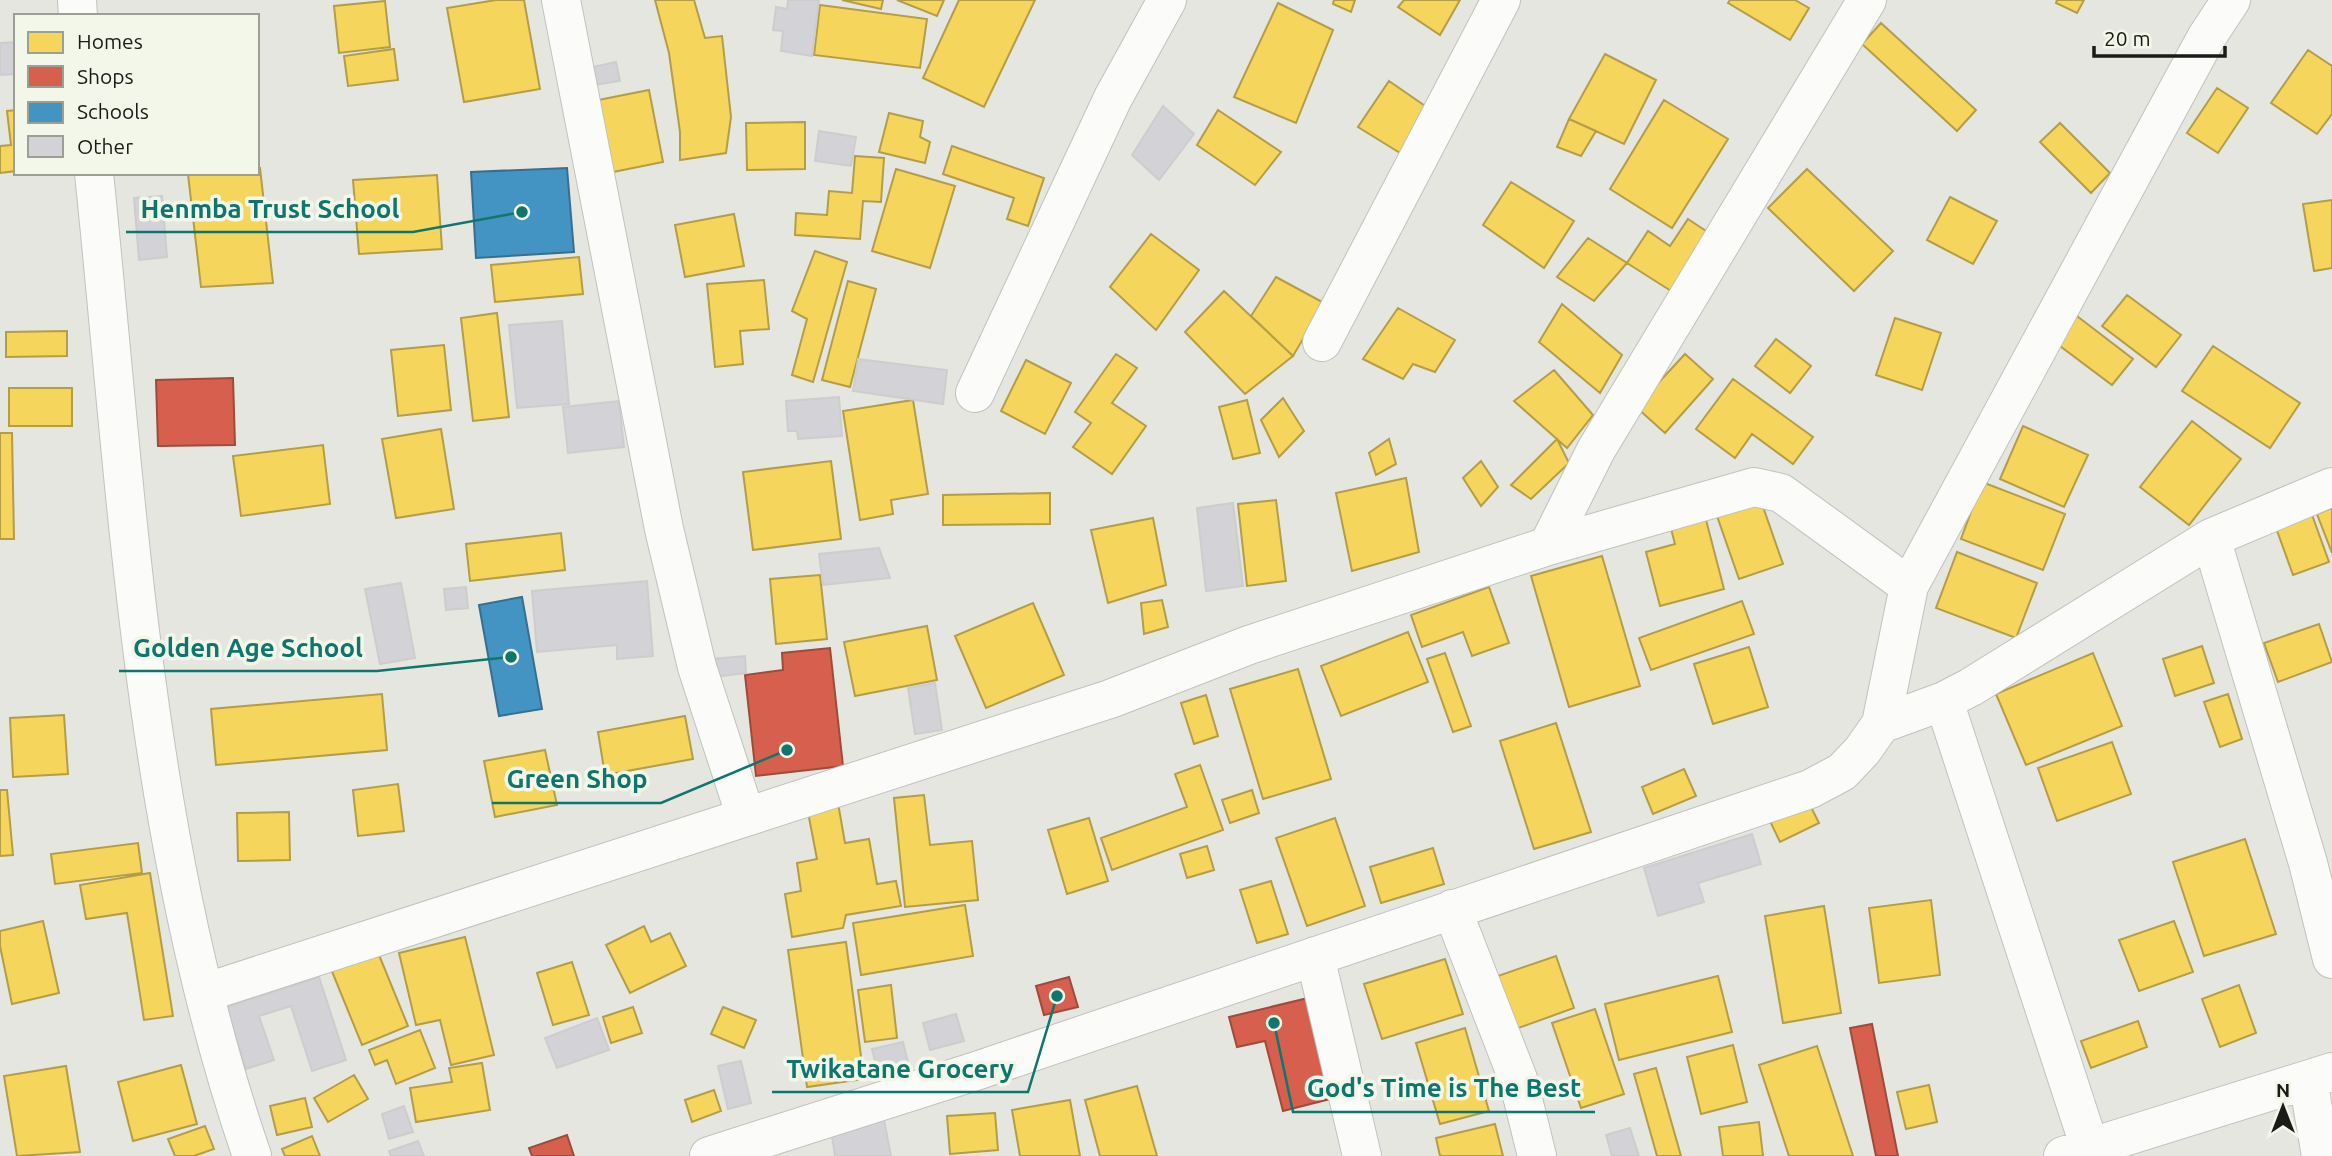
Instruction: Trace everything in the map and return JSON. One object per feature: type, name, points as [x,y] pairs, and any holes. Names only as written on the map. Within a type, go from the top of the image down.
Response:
[{"type":"street","points":[[561,0],[664,529],[696,667],[746,817]]},
{"type":"street","points":[[975,393],[1112,98],[1167,0]]},
{"type":"street","points":[[1322,342],[1501,0]]},
{"type":"street","points":[[1548,547],[1596,450],[1867,0]]},
{"type":"street","points":[[709,1156],[1810,789],[1842,772],[1862,751],[1881,724],[1909,586],[2199,50],[2231,0]]},
{"type":"street","points":[[94,175],[140,633],[166,817],[204,993],[252,1156]]},
{"type":"street","points":[[204,993],[1110,699],[1249,645],[1548,547],[1754,487],[1769,488],[1781,493],[1909,586]]},
{"type":"street","points":[[1881,724],[1944,701],[2211,538],[2332,487]]},
{"type":"street","points":[[2211,538],[2308,863],[2332,958]]},
{"type":"street","points":[[1944,701],[2076,1152],[2320,1076],[2321,1156]]},
{"type":"street","points":[[1452,909],[1518,1079],[1537,1156]]},
{"type":"street","points":[[1315,956],[1362,1156]]},
{"type":"building: Homes","points":[[496,0],[524,0],[540,89],[464,102],[447,8]]},
{"type":"building: Homes","points":[[655,0],[694,0],[705,38],[722,36],[731,117],[726,153],[680,160],[680,132],[669,53]]},
{"type":"building: Homes","points":[[842,0],[883,0],[881,9]]},
{"type":"building: Homes","points":[[897,0],[944,0],[937,16]]},
{"type":"building: Homes","points":[[959,0],[1035,0],[984,107],[923,78]]},
{"type":"building: Homes","points":[[1334,0],[1355,0],[1351,12],[1333,4]]},
{"type":"building: Homes","points":[[1404,0],[1460,0],[1440,35],[1398,7]]},
{"type":"building: Homes","points":[[1730,0],[1795,0],[1809,8],[1790,40],[1728,3]]},
{"type":"building: Homes","points":[[2057,0],[2084,0],[2077,13],[2056,3]]},
{"type":"building: Homes","points":[[385,1],[390,47],[339,53],[334,6]]},
{"type":"building: Homes","points":[[1278,3],[1333,30],[1296,123],[1234,97]]},
{"type":"building: Homes","points":[[820,5],[927,19],[920,68],[814,55]]},
{"type":"building: Homes","points":[[1881,23],[1976,110],[1957,131],[1862,44]]},
{"type":"building: Homes","points":[[394,49],[398,80],[348,86],[344,56]]},
{"type":"building: Homes","points":[[2308,50],[2332,66],[2332,114],[2317,134],[2271,103]]},
{"type":"building: Homes","points":[[1605,54],[1656,80],[1624,144],[1569,119]]},
{"type":"building: Homes","points":[[1389,81],[1431,110],[1400,153],[1358,127]]},
{"type":"building: Homes","points":[[2217,88],[2248,108],[2218,153],[2187,133]]},
{"type":"building: Homes","points":[[649,90],[663,162],[603,174],[588,102]]},
{"type":"building: Homes","points":[[1664,100],[1728,139],[1672,228],[1610,189]]},
{"type":"building: Homes","points":[[14,110],[14,171],[0,173],[0,146],[11,145],[7,111]]},
{"type":"building: Homes","points":[[1218,110],[1281,152],[1255,185],[1197,145]]},
{"type":"building: Homes","points":[[889,113],[923,121],[920,137],[930,142],[925,163],[879,152]]},
{"type":"building: Homes","points":[[1569,119],[1596,131],[1581,156],[1557,147]]},
{"type":"building: Homes","points":[[805,122],[805,169],[747,170],[746,123]]},
{"type":"building: Homes","points":[[2060,123],[2110,173],[2091,193],[2040,142]]},
{"type":"building: Homes","points":[[952,146],[1044,178],[1028,226],[1007,219],[1014,198],[943,174]]},
{"type":"building: Homes","points":[[855,156],[884,158],[881,202],[863,201],[860,239],[795,235],[796,213],[827,215],[829,191],[852,193]]},
{"type":"building: Homes","points":[[260,168],[273,283],[201,287],[188,175],[259,175]]},
{"type":"building: Homes","points":[[896,169],[955,186],[930,268],[872,251]]},
{"type":"building: Homes","points":[[1807,169],[1893,251],[1854,291],[1768,208]]},
{"type":"building: Homes","points":[[437,175],[442,249],[359,254],[353,180]]},
{"type":"building: Homes","points":[[1511,182],[1574,221],[1544,268],[1483,225]]},
{"type":"building: Homes","points":[[1950,197],[1997,221],[1973,264],[1927,240]]},
{"type":"building: Homes","points":[[2332,200],[2332,268],[2314,271],[2303,204]]},
{"type":"building: Homes","points":[[734,214],[744,266],[685,277],[675,225]]},
{"type":"building: Homes","points":[[1688,219],[1709,233],[1671,291],[1627,263],[1648,231],[1670,246]]},
{"type":"building: Homes","points":[[1151,234],[1199,270],[1156,330],[1110,287]]},
{"type":"building: Homes","points":[[1588,238],[1627,263],[1594,301],[1557,277]]},
{"type":"building: Homes","points":[[815,251],[847,262],[813,382],[792,375],[807,319],[792,311]]},
{"type":"building: Homes","points":[[579,257],[583,294],[495,302],[491,265]]},
{"type":"building: Homes","points":[[1276,277],[1324,303],[1293,356],[1251,316]]},
{"type":"building: Homes","points":[[764,280],[769,329],[740,331],[743,364],[715,367],[707,284]]},
{"type":"building: Homes","points":[[848,281],[876,289],[850,387],[822,380]]},
{"type":"building: Homes","points":[[1224,291],[1293,356],[1245,394],[1185,332]]},
{"type":"building: Homes","points":[[2127,295],[2181,335],[2156,367],[2102,326]]},
{"type":"building: Homes","points":[[1562,304],[1622,355],[1600,393],[1539,342]]},
{"type":"building: Homes","points":[[1398,308],[1455,340],[1435,372],[1413,364],[1403,379],[1363,359]]},
{"type":"building: Homes","points":[[497,313],[509,417],[473,421],[461,318]]},
{"type":"building: Homes","points":[[2073,313],[2133,359],[2112,385],[2052,340]]},
{"type":"building: Homes","points":[[1895,318],[1941,333],[1922,390],[1876,375]]},
{"type":"building: Homes","points":[[67,331],[67,356],[6,357],[6,332]]},
{"type":"building: Homes","points":[[1776,339],[1811,366],[1790,393],[1755,366]]},
{"type":"building: Homes","points":[[444,345],[451,410],[398,416],[391,350]]},
{"type":"building: Homes","points":[[2213,346],[2300,403],[2270,448],[2182,391]]},
{"type":"building: Homes","points":[[1116,354],[1137,368],[1112,403],[1146,426],[1112,474],[1073,447],[1091,423],[1075,412]]},
{"type":"building: Homes","points":[[1685,354],[1713,379],[1665,433],[1636,407]]},
{"type":"building: Homes","points":[[1026,360],[1071,383],[1045,434],[1001,411]]},
{"type":"building: Homes","points":[[1554,370],[1593,415],[1567,448],[1514,401]]},
{"type":"building: Homes","points":[[1733,379],[1813,437],[1793,464],[1752,434],[1735,458],[1696,429]]},
{"type":"building: Homes","points":[[9,388],[72,388],[72,426],[9,426]]},
{"type":"building: Homes","points":[[1283,398],[1304,431],[1279,457],[1261,420]]},
{"type":"building: Homes","points":[[913,400],[928,494],[891,500],[893,514],[860,520],[843,411]]},
{"type":"building: Homes","points":[[1247,400],[1260,453],[1233,459],[1219,407]]},
{"type":"building: Homes","points":[[2192,421],[2241,459],[2189,525],[2140,487]]},
{"type":"building: Homes","points":[[2023,426],[2088,455],[2064,507],[2000,479]]},
{"type":"building: Homes","points":[[441,429],[454,509],[396,518],[382,439]]},
{"type":"building: Homes","points":[[0,433],[12,433],[14,539],[0,539]]},
{"type":"building: Homes","points":[[1389,439],[1396,464],[1376,475],[1369,453]]},
{"type":"building: Homes","points":[[1557,439],[1569,463],[1531,499],[1511,485]]},
{"type":"building: Homes","points":[[323,445],[330,504],[241,516],[233,456]]},
{"type":"building: Homes","points":[[831,461],[841,539],[753,550],[743,472]]},
{"type":"building: Homes","points":[[1481,461],[1498,487],[1481,506],[1463,478]]},
{"type":"building: Homes","points":[[1406,478],[1419,552],[1352,571],[1336,493]]},
{"type":"building: Homes","points":[[1982,482],[2065,514],[2043,570],[1961,539]]},
{"type":"building: Homes","points":[[1050,493],[1050,524],[943,525],[943,495]]},
{"type":"building: Homes","points":[[1276,500],[1286,581],[1247,586],[1238,504]]},
{"type":"building: Homes","points":[[1761,501],[1783,564],[1739,579],[1717,516]]},
{"type":"building: Homes","points":[[2332,508],[2332,553],[2317,514]]},
{"type":"building: Homes","points":[[2311,512],[2329,562],[2293,575],[2275,525]]},
{"type":"building: Homes","points":[[1705,516],[1724,589],[1660,606],[1646,552],[1675,544],[1670,525]]},
{"type":"building: Homes","points":[[1153,518],[1166,585],[1108,603],[1091,530]]},
{"type":"building: Homes","points":[[561,533],[565,570],[470,581],[466,544]]},
{"type":"building: Homes","points":[[1957,552],[2037,583],[2016,638],[1936,608]]},
{"type":"building: Homes","points":[[1602,556],[1640,686],[1569,707],[1531,576]]},
{"type":"building: Homes","points":[[820,575],[827,639],[776,644],[770,579]]},
{"type":"building: Homes","points":[[1489,587],[1509,643],[1472,656],[1463,632],[1422,647],[1411,615]]},
{"type":"building: Homes","points":[[1162,600],[1168,627],[1144,634],[1141,603]]},
{"type":"building: Homes","points":[[1742,601],[1754,634],[1651,670],[1639,638]]},
{"type":"building: Homes","points":[[1033,603],[1064,675],[986,708],[955,636]]},
{"type":"building: Homes","points":[[2319,624],[2332,662],[2278,682],[2264,643]]},
{"type":"building: Homes","points":[[927,626],[937,680],[855,696],[844,642]]},
{"type":"building: Homes","points":[[1408,632],[1428,682],[1341,716],[1321,666]]},
{"type":"building: Homes","points":[[2202,646],[2214,683],[2175,696],[2163,659]]},
{"type":"building: Homes","points":[[1749,647],[1768,707],[1713,724],[1694,664]]},
{"type":"building: Homes","points":[[1445,653],[1471,726],[1453,732],[1427,659]]},
{"type":"building: Homes","points":[[2093,653],[2122,726],[2026,765],[1996,694]]},
{"type":"building: Homes","points":[[1298,669],[1331,779],[1263,799],[1230,689]]},
{"type":"building: Homes","points":[[382,694],[387,750],[216,765],[211,709]]},
{"type":"building: Homes","points":[[2228,694],[2242,739],[2220,747],[2204,702]]},
{"type":"building: Homes","points":[[1206,695],[1218,736],[1194,744],[1181,703]]},
{"type":"building: Homes","points":[[64,715],[68,774],[13,777],[10,718]]},
{"type":"building: Homes","points":[[685,716],[693,759],[605,775],[598,732]]},
{"type":"building: Homes","points":[[1556,723],[1591,832],[1534,849],[1500,741]]},
{"type":"building: Homes","points":[[2112,742],[2131,794],[2057,821],[2038,768]]},
{"type":"building: Homes","points":[[545,750],[557,805],[495,817],[484,761]]},
{"type":"building: Homes","points":[[1200,765],[1223,830],[1112,870],[1101,838],[1187,807],[1175,774]]},
{"type":"building: Homes","points":[[1684,769],[1696,796],[1653,814],[1642,787]]},
{"type":"building: Homes","points":[[398,784],[404,831],[358,836],[353,790]]},
{"type":"building: Homes","points":[[0,790],[7,790],[13,855],[0,856]]},
{"type":"building: Homes","points":[[1252,790],[1259,813],[1230,823],[1222,800]]},
{"type":"building: Homes","points":[[924,795],[930,845],[972,841],[978,900],[905,907],[894,798]]},
{"type":"building: Homes","points":[[1808,801],[1819,823],[1780,842],[1769,819]]},
{"type":"building: Homes","points":[[838,803],[845,843],[869,839],[877,884],[896,881],[901,906],[846,915],[843,928],[792,937],[785,894],[801,891],[797,863],[817,859],[807,807]]},
{"type":"building: Homes","points":[[289,812],[290,860],[238,861],[237,813]]},
{"type":"building: Homes","points":[[1089,818],[1108,881],[1067,894],[1048,830]]},
{"type":"building: Homes","points":[[1335,818],[1365,906],[1307,926],[1276,838]]},
{"type":"building: Homes","points":[[2245,839],[2276,934],[2204,956],[2173,862]]},
{"type":"building: Homes","points":[[138,843],[142,873],[55,884],[51,854]]},
{"type":"building: Homes","points":[[1207,846],[1214,870],[1187,878],[1180,854]]},
{"type":"building: Homes","points":[[1433,848],[1444,884],[1381,903],[1370,867]]},
{"type":"building: Homes","points":[[150,873],[173,1016],[144,1020],[127,913],[86,919],[80,885]]},
{"type":"building: Homes","points":[[1271,881],[1288,934],[1257,943],[1240,890]]},
{"type":"building: Homes","points":[[1931,900],[1940,975],[1879,983],[1869,908]]},
{"type":"building: Homes","points":[[965,905],[973,956],[861,975],[853,923]]},
{"type":"building: Homes","points":[[1824,906],[1841,1013],[1783,1023],[1765,916]]},
{"type":"building: Homes","points":[[43,921],[59,993],[12,1004],[0,946],[0,931]]},
{"type":"building: Homes","points":[[2174,921],[2193,972],[2139,991],[2119,940]]},
{"type":"building: Homes","points":[[644,926],[651,942],[670,933],[686,966],[630,993],[606,945]]},
{"type":"building: Homes","points":[[465,937],[494,1055],[451,1065],[440,1020],[416,1025],[399,953]]},
{"type":"building: Homes","points":[[846,942],[864,1079],[807,1087],[788,950]]},
{"type":"building: Homes","points":[[377,950],[408,1026],[362,1045],[331,969]]},
{"type":"building: Homes","points":[[1556,956],[1574,1008],[1510,1031],[1492,978]]},
{"type":"building: Homes","points":[[1445,959],[1463,1014],[1382,1039],[1364,984]]},
{"type":"building: Homes","points":[[572,962],[589,1015],[553,1025],[537,973]]},
{"type":"building: Homes","points":[[1718,976],[1732,1032],[1619,1060],[1605,1004]]},
{"type":"building: Homes","points":[[891,985],[897,1038],[865,1042],[858,990]]},
{"type":"building: Homes","points":[[2239,985],[2256,1033],[2220,1047],[2202,999]]},
{"type":"building: Homes","points":[[633,1007],[642,1033],[611,1043],[603,1017]]},
{"type":"building: Homes","points":[[723,1007],[756,1020],[744,1048],[711,1034]]},
{"type":"building: Homes","points":[[1595,1009],[1624,1094],[1581,1108],[1552,1023]]},
{"type":"building: Homes","points":[[2138,1021],[2147,1047],[2091,1068],[2081,1041]]},
{"type":"building: Homes","points":[[1465,1028],[1489,1111],[1440,1124],[1416,1043]]},
{"type":"building: Homes","points":[[420,1030],[435,1068],[396,1084],[387,1060],[375,1065],[369,1050]]},
{"type":"building: Homes","points":[[1733,1045],[1747,1102],[1701,1114],[1687,1057]]},
{"type":"building: Homes","points":[[1817,1046],[1853,1156],[1789,1156],[1759,1065]]},
{"type":"building: Homes","points":[[482,1063],[490,1110],[416,1122],[410,1088],[452,1082],[449,1068]]},
{"type":"building: Homes","points":[[181,1065],[197,1124],[133,1141],[118,1082]]},
{"type":"building: Homes","points":[[66,1066],[80,1152],[17,1156],[4,1076]]},
{"type":"building: Homes","points":[[1656,1068],[1681,1156],[1657,1156],[1634,1074]]},
{"type":"building: Homes","points":[[354,1075],[368,1099],[328,1122],[314,1098]]},
{"type":"building: Homes","points":[[1929,1085],[1937,1122],[1906,1129],[1897,1092]]},
{"type":"building: Homes","points":[[1137,1086],[1157,1156],[1100,1156],[1085,1100]]},
{"type":"building: Homes","points":[[714,1090],[721,1111],[692,1122],[685,1100]]},
{"type":"building: Homes","points":[[305,1098],[312,1127],[277,1135],[270,1106]]},
{"type":"building: Homes","points":[[1070,1100],[1080,1156],[1020,1156],[1012,1110]]},
{"type":"building: Homes","points":[[995,1113],[998,1150],[950,1154],[947,1116]]},
{"type":"building: Homes","points":[[1759,1122],[1763,1156],[1723,1156],[1719,1127]]},
{"type":"building: Homes","points":[[1495,1124],[1503,1156],[1440,1156],[1436,1138]]},
{"type":"building: Homes","points":[[205,1126],[214,1149],[194,1156],[175,1156],[168,1139]]},
{"type":"building: Homes","points":[[312,1136],[320,1156],[285,1156],[282,1149]]},
{"type":"building: Shops","points":[[233,378],[235,445],[158,446],[156,380]]},
{"type":"building: Shops","points":[[830,648],[843,766],[756,776],[745,675],[783,670],[782,653]]},
{"type":"building: Shops","points":[[1069,977],[1078,1007],[1044,1015],[1036,986]]},
{"type":"building: Shops","points":[[1308,998],[1334,1098],[1283,1111],[1265,1041],[1237,1047],[1229,1017]]},
{"type":"building: Shops","points":[[1872,1024],[1898,1156],[1876,1156],[1850,1028]]},
{"type":"building: Shops","points":[[567,1135],[574,1156],[532,1156],[529,1148]]},
{"type":"building: Schools","points":[[567,168],[574,252],[476,258],[471,172]]},
{"type":"building: Schools","points":[[522,597],[542,709],[499,716],[479,605]]},
{"type":"building: Other","points":[[788,0],[819,0],[812,56],[781,51],[783,31],[773,30],[776,7],[787,9]]},
{"type":"building: Other","points":[[14,42],[14,74],[0,75],[0,43]]},
{"type":"building: Other","points":[[616,62],[620,81],[587,86],[584,69]]},
{"type":"building: Other","points":[[1163,106],[1194,134],[1159,180],[1132,155]]},
{"type":"building: Other","points":[[819,131],[856,137],[851,166],[815,161]]},
{"type":"building: Other","points":[[162,196],[167,257],[139,260],[134,198]]},
{"type":"building: Other","points":[[562,321],[569,404],[517,408],[509,325]]},
{"type":"building: Other","points":[[858,359],[947,370],[943,404],[853,391]]},
{"type":"building: Other","points":[[839,397],[842,436],[798,439],[797,431],[788,431],[786,401]]},
{"type":"building: Other","points":[[619,401],[624,447],[568,453],[563,407]]},
{"type":"building: Other","points":[[1233,503],[1243,586],[1206,591],[1197,508]]},
{"type":"building: Other","points":[[879,548],[890,578],[823,585],[819,554]]},
{"type":"building: Other","points":[[647,581],[653,656],[617,659],[617,645],[537,652],[532,591]]},
{"type":"building: Other","points":[[401,583],[415,658],[380,664],[365,589]]},
{"type":"building: Other","points":[[466,587],[468,608],[446,610],[444,589]]},
{"type":"building: Other","points":[[745,656],[746,673],[714,677],[711,659]]},
{"type":"building: Other","points":[[935,683],[942,730],[915,734],[908,688]]},
{"type":"building: Other","points":[[1752,834],[1761,864],[1698,883],[1704,902],[1658,916],[1644,868]]},
{"type":"building: Other","points":[[319,977],[346,1060],[312,1071],[291,1006],[259,1016],[274,1060],[246,1069],[226,1007]]},
{"type":"building: Other","points":[[956,1014],[964,1041],[930,1050],[923,1023]]},
{"type":"building: Other","points":[[597,1018],[609,1050],[557,1068],[545,1038]]},
{"type":"building: Other","points":[[903,1042],[908,1062],[877,1069],[872,1049]]},
{"type":"building: Other","points":[[741,1061],[751,1103],[728,1109],[718,1066]]},
{"type":"building: Other","points":[[404,1106],[413,1132],[389,1139],[382,1114]]},
{"type":"building: Other","points":[[884,1120],[891,1156],[835,1156],[831,1130]]},
{"type":"building: Other","points":[[1630,1128],[1639,1156],[1612,1156],[1606,1135]]},
{"type":"building: Other","points":[[418,1141],[424,1156],[391,1156],[389,1151]]},
{"type":"place","name":"Henmba Trust School","points":[[522,212]]},
{"type":"place","name":"Golden Age School","points":[[511,657]]},
{"type":"place","name":"Green Shop","points":[[787,750]]},
{"type":"place","name":"Twikatane Grocery","points":[[1057,996]]},
{"type":"place","name":"God's Time is The Best","points":[[1274,1023]]}]
